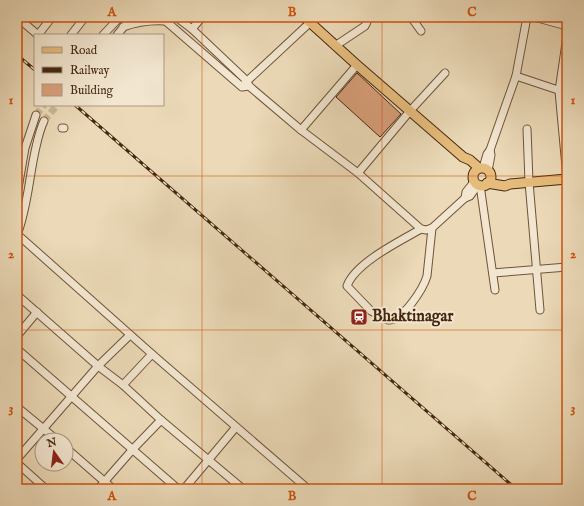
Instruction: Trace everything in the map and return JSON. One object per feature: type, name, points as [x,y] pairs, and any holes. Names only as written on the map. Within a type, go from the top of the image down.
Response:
[{"type":"main road","points":[[310,19],[335,46],[463,157],[466,164],[490,174],[482,183]]},
{"type":"main road","points":[[481,169],[473,176],[482,183],[505,186],[510,184],[567,179]]},
{"type":"street","points":[[18,17],[37,34]]},
{"type":"street","points":[[39,34],[52,17]]},
{"type":"street","points":[[72,34],[85,17]]},
{"type":"street","points":[[105,34],[119,17]]},
{"type":"street","points":[[118,34],[132,17]]},
{"type":"street","points":[[176,17],[192,29],[248,84],[301,130],[358,174],[421,229],[426,230],[432,228],[465,198],[470,196],[482,183]]},
{"type":"street","points":[[192,29],[202,17]]},
{"type":"street","points":[[335,46],[365,26],[367,22],[365,17]]},
{"type":"street","points":[[411,17],[421,31]]},
{"type":"street","points":[[481,169],[490,150],[516,76],[527,17]]},
{"type":"street","points":[[534,17],[567,26]]},
{"type":"street","points":[[123,28],[140,22],[163,19],[242,87],[248,84],[310,19]]},
{"type":"street","points":[[567,36],[559,91],[567,179]]},
{"type":"street","points":[[301,130],[357,65]]},
{"type":"street","points":[[358,174],[410,111],[419,103],[445,73]]},
{"type":"street","points":[[516,76],[567,93]]},
{"type":"street","points":[[17,194],[25,148],[36,115]]},
{"type":"street","points":[[44,121],[33,161],[23,216],[17,235],[308,489]]},
{"type":"street","points":[[527,129],[529,182],[540,310]]},
{"type":"street","points":[[482,183],[495,290]]},
{"type":"street","points":[[421,229],[383,250],[357,272],[347,286],[371,311],[388,320],[397,319],[410,306],[425,281],[428,270],[432,228]]},
{"type":"street","points":[[493,273],[567,268]]},
{"type":"street","points":[[17,295],[243,489]]},
{"type":"street","points":[[17,336],[37,312]]},
{"type":"street","points":[[17,459],[71,395],[130,335]]},
{"type":"street","points":[[17,349],[178,489]]},
{"type":"street","points":[[123,385],[152,354]]},
{"type":"street","points":[[17,407],[47,432]]},
{"type":"street","points":[[98,489],[161,420]]},
{"type":"street","points":[[184,489],[210,460],[236,427]]},
{"type":"street","points":[[74,455],[113,489]]},
{"type":"street","points":[[17,463],[46,489]]},
{"type":"building","points":[[357,73],[401,114],[380,137],[336,97]]},
{"type":"tunnel","points":[[36,115],[43,106]]},
{"type":"tunnel","points":[[44,121],[56,106]]},
{"type":"railway","points":[[17,55],[34,69]]},
{"type":"railway","points":[[76,106],[516,489]]},
{"type":"place","name":"Bhaktinagar","points":[[359,317]]}]
